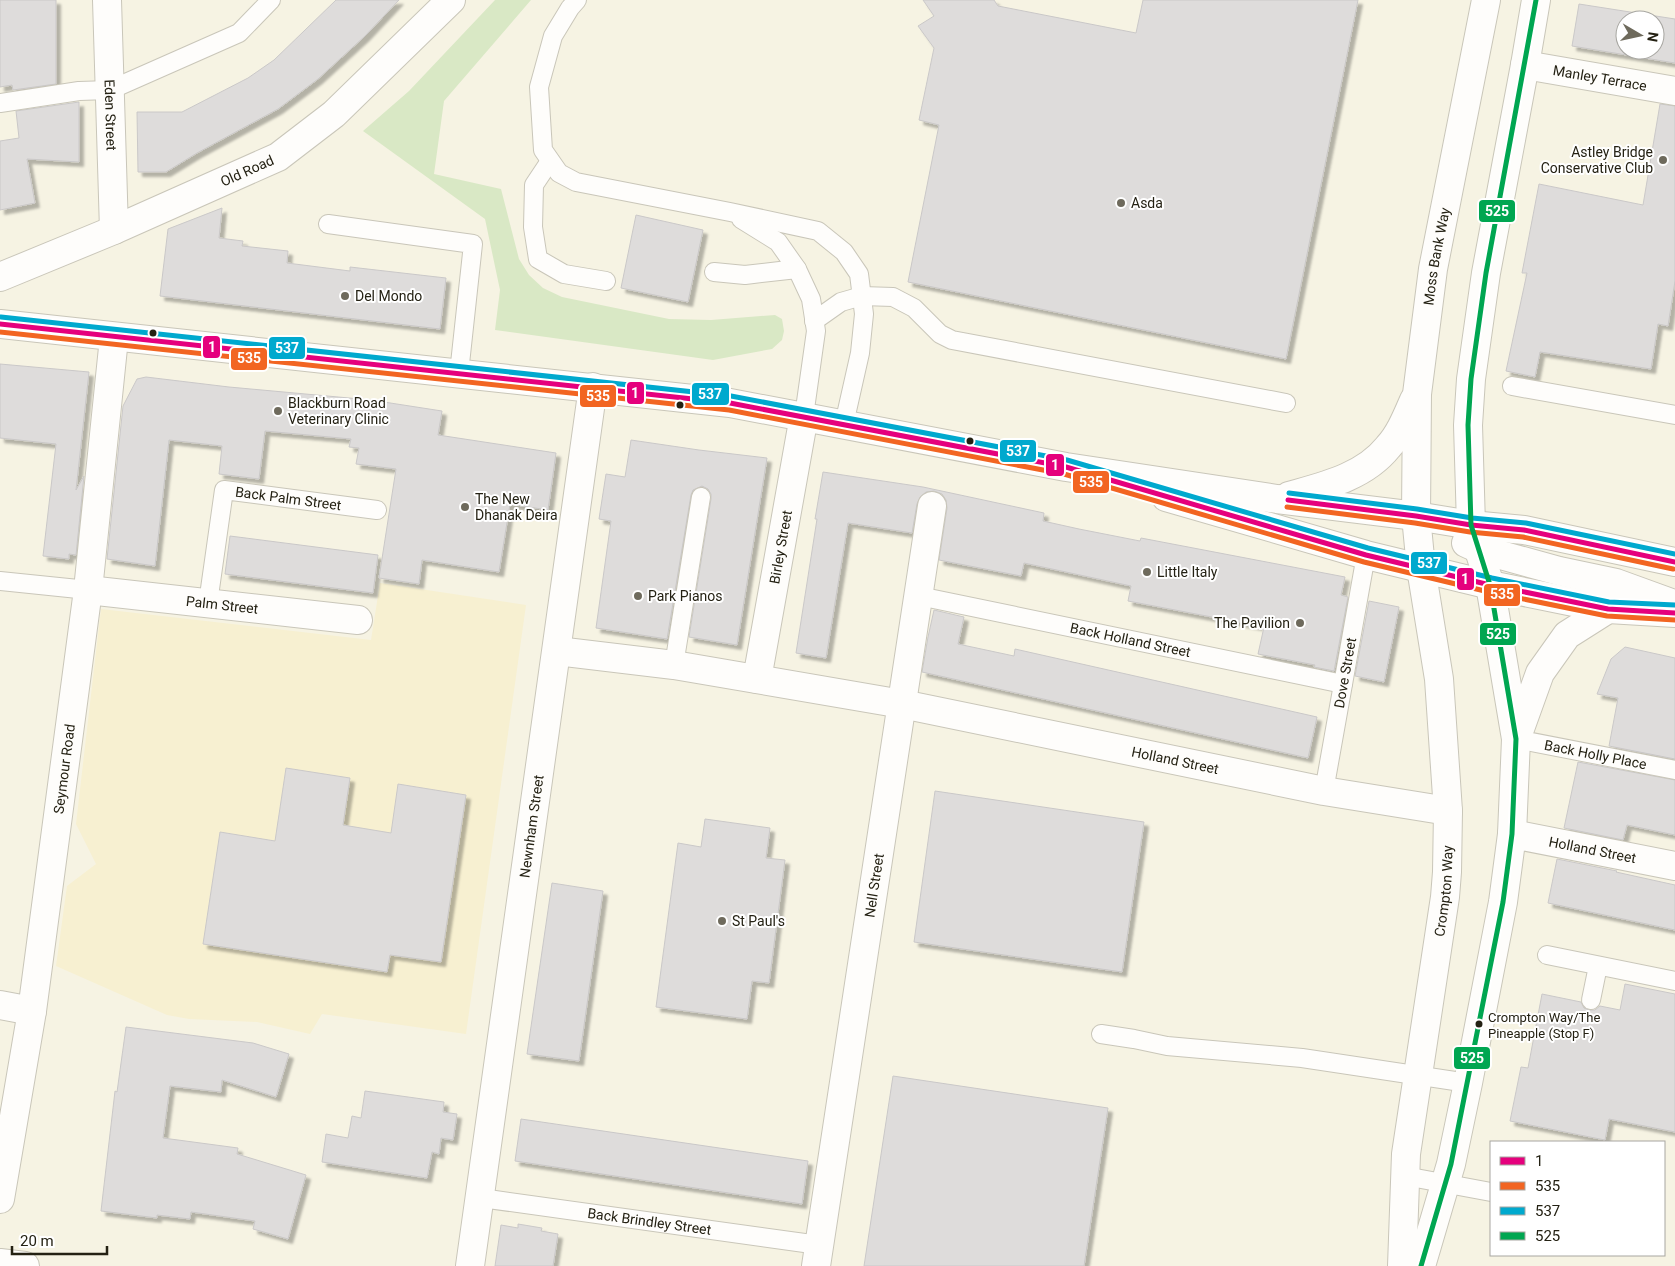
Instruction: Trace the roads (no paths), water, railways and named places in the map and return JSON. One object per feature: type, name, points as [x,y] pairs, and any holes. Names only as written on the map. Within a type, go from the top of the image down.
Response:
[{"type":"main road","name":"Eden Street","points":[[107,0],[114,230]]},
{"type":"main road","name":"Moss Bank Way","points":[[1416,516],[1417,394],[1433,269],[1486,0]]},
{"type":"main road","points":[[1421,1266],[1451,1164],[1503,902],[1512,834],[1516,739],[1490,585],[1475,537],[1468,440],[1471,379],[1486,273],[1536,0]]},
{"type":"main road","name":"Old Road","points":[[0,277],[114,230],[278,157],[334,114],[446,2]]},
{"type":"main road","name":"Manley Terrace","points":[[1525,65],[1675,91]]},
{"type":"main road","points":[[0,324],[114,338],[593,387],[730,403],[1066,468],[1276,499],[1416,516],[1475,537],[1558,571],[1616,583],[1675,604]]},
{"type":"main road","name":"Seymour Road","points":[[0,1199],[32,1011],[88,590],[114,338]]},
{"type":"main road","name":"Newnham Street","points":[[470,1266],[593,387]]},
{"type":"main road","points":[[1276,499],[1330,484],[1366,468],[1389,447],[1404,422],[1417,394]]},
{"type":"main road","name":"Birley Street","points":[[758,679],[804,416]]},
{"type":"main road","points":[[1066,468],[1366,555],[1490,585],[1608,609],[1675,613]]},
{"type":"main road","name":"Nell Street","points":[[817,1256],[932,506]]},
{"type":"main road","name":"Crompton Way","points":[[1402,1266],[1406,1154],[1445,897],[1447,872],[1448,811],[1439,679],[1421,568],[1416,516]]},
{"type":"main road","points":[[1475,537],[1524,530],[1675,562]]},
{"type":"main road","name":"Palm Street","points":[[88,590],[358,620]]},
{"type":"main road","points":[[1516,739],[1540,673],[1567,634],[1608,609]]},
{"type":"main road","name":"Holland Street","points":[[557,651],[674,666],[902,704],[1324,791],[1448,811]]},
{"type":"main road","name":"Holland Street","points":[[1512,834],[1675,866]]},
{"type":"main road","points":[[0,1005],[32,1011]]},
{"type":"main road","points":[[0,1263],[25,1266]]},
{"type":"lane","points":[[0,103],[79,91],[110,90],[239,33],[271,0]]},
{"type":"lane","points":[[577,0],[553,36],[539,87],[543,150],[559,172],[576,182],[818,231],[844,252],[859,274],[864,314],[860,354],[844,424]]},
{"type":"lane","points":[[550,161],[534,184],[533,227],[538,259],[564,274],[606,281]]},
{"type":"lane","points":[[730,212],[778,242],[797,270],[811,299],[816,331],[804,416]]},
{"type":"lane","points":[[328,224],[472,244],[459,373]]},
{"type":"lane","points":[[714,272],[745,275],[797,270]]},
{"type":"lane","points":[[814,321],[841,302],[862,296],[893,297],[914,308],[940,334],[952,340],[1286,403]]},
{"type":"lane","points":[[1512,386],[1675,415]]},
{"type":"lane","name":"Back Palm Street","points":[[208,603],[224,490],[377,510]]},
{"type":"lane","points":[[674,666],[700,497]]},
{"type":"lane","name":"Dove Street","points":[[1324,791],[1366,555]]},
{"type":"lane","points":[[0,581],[88,590]]},
{"type":"lane","name":"Back Holland Street","points":[[919,596],[1342,684]]},
{"type":"lane","name":"Back Holly Place","points":[[1516,739],[1675,770]]},
{"type":"lane","points":[[1547,955],[1675,981]]},
{"type":"lane","points":[[1591,1000],[1598,966]]},
{"type":"lane","points":[[1101,1034],[1134,1038],[1167,1046],[1302,1058],[1468,1083]]},
{"type":"lane","points":[[1405,1176],[1490,1192]]},
{"type":"lane","name":"Back Brindley Street","points":[[481,1198],[817,1256]]},
{"type":"place","name":"Astley Bridge Conservative Club","points":[[1663,160]]},
{"type":"place","name":"Asda","points":[[1121,203]]},
{"type":"place","name":"Del Mondo","points":[[345,296]]},
{"type":"place","name":"Blackburn Road Veterinary Clinic","points":[[278,411]]},
{"type":"place","name":"The New Dhanak Deira","points":[[465,507]]},
{"type":"place","name":"Little Italy","points":[[1147,572]]},
{"type":"place","name":"Park Pianos","points":[[638,596]]},
{"type":"place","name":"The Pavilion","points":[[1300,623]]},
{"type":"place","name":"St Paul's","points":[[722,921]]},
{"type":"place","name":"Crompton Way/The Pineapple (Stop F)","points":[[1479,1024]]}]
